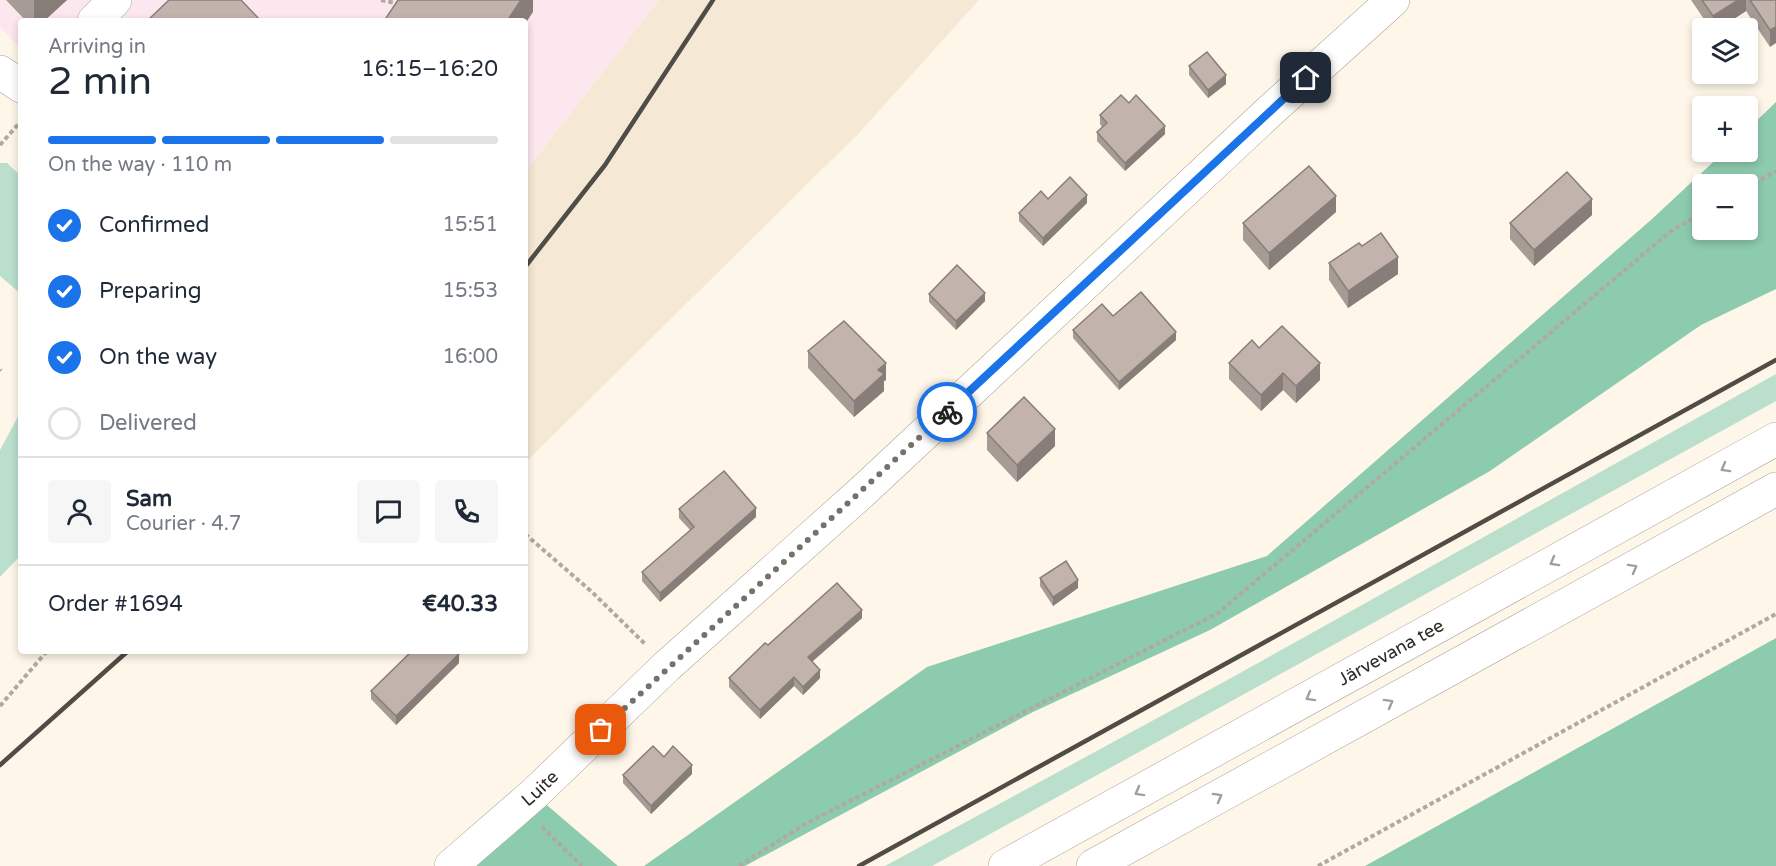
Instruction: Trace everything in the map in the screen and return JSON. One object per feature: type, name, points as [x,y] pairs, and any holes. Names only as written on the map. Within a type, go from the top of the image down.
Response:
[{"type":"main road","points":[[97,18],[116,0]]},
{"type":"main road","name":"Luite","points":[[451,866],[520,806],[668,666],[863,491],[1271,110],[1393,0]]},
{"type":"main road","name":"Järvevana tee","points":[[1005,866],[1776,439]]},
{"type":"main road","points":[[1094,866],[1776,489]]},
{"type":"path","points":[[381,0],[405,5]]},
{"type":"path","points":[[0,145],[18,124]]},
{"type":"path","points":[[1758,181],[1776,171]]},
{"type":"path","points":[[739,866],[807,823],[1218,613],[1671,231],[1692,219]]},
{"type":"path","points":[[528,537],[592,592],[668,666]]},
{"type":"path","points":[[1318,866],[1776,614]]},
{"type":"path","points":[[0,706],[44,654]]},
{"type":"path","points":[[520,806],[582,866]]},
{"type":"shaded area","points":[[0,0],[659,0],[528,168],[528,18],[18,18],[18,46],[0,27]]},
{"type":"shaded area","points":[[659,0],[979,0],[859,133],[528,460],[528,168]]},
{"type":"green space","points":[[1776,102],[1776,289],[1701,325],[1490,471],[1210,630],[1033,712],[745,866],[644,866],[927,667],[1267,556],[1692,182],[1692,240],[1758,240],[1758,174],[1700,174],[1713,162],[1758,162],[1758,119]]},
{"type":"green space","points":[[0,163],[7,163],[18,173],[18,291],[0,276]]},
{"type":"green space","points":[[1776,374],[1776,401],[932,866],[885,866],[1231,678]]},
{"type":"green space","points":[[18,417],[18,558],[0,577],[0,450]]},
{"type":"green space","points":[[1776,638],[1776,866],[1365,866]]},
{"type":"green space","points":[[534,794],[618,866],[451,866]]},
{"type":"building","points":[[169,0],[241,0],[258,18],[150,18]]},
{"type":"building","points":[[398,0],[521,0],[509,18],[386,18]]},
{"type":"building","points":[[1702,0],[1738,0],[1713,16]]},
{"type":"building","points":[[1750,0],[1776,0],[1776,27],[1770,30]]},
{"type":"building","points":[[1207,52],[1226,75],[1208,90],[1189,66]]},
{"type":"building","points":[[1121,95],[1129,103],[1136,95],[1165,126],[1125,163],[1097,132],[1107,123],[1100,115]]},
{"type":"building","points":[[1309,166],[1336,196],[1269,253],[1243,223]]},
{"type":"building","points":[[1567,172],[1592,199],[1534,250],[1510,223]]},
{"type":"building","points":[[1070,177],[1087,195],[1043,238],[1019,213],[1041,191],[1048,199]]},
{"type":"building","points":[[1381,233],[1398,257],[1348,291],[1329,263],[1359,243],[1362,246]]},
{"type":"building","points":[[957,265],[985,293],[956,321],[929,294]]},
{"type":"building","points":[[1141,292],[1176,332],[1119,382],[1073,330],[1102,304],[1113,316]]},
{"type":"building","points":[[844,321],[886,363],[878,370],[884,374],[854,401],[808,351]]},
{"type":"building","points":[[1282,326],[1320,363],[1296,386],[1283,373],[1261,395],[1229,363],[1252,340],[1259,348]]},
{"type":"building","points":[[1024,397],[1055,429],[1017,465],[987,433]]},
{"type":"building","points":[[724,471],[756,508],[660,593],[642,572],[694,527],[679,509]]},
{"type":"building","points":[[1066,561],[1078,580],[1053,597],[1040,578]]},
{"type":"building","points":[[837,583],[862,610],[808,657],[820,670],[803,687],[794,677],[760,710],[729,678],[765,643],[768,645]]},
{"type":"building","points":[[409,654],[459,654],[396,716],[371,691]]},
{"type":"building","points":[[653,746],[664,757],[673,746],[692,765],[651,806],[623,775]]},
{"type":"railway","points":[[528,263],[605,165],[713,0]]},
{"type":"railway","points":[[859,866],[1776,360]]},
{"type":"railway","points":[[0,765],[125,654]]},
{"type":"way so far","points":[[601,730],[947,412]]},
{"type":"route","points":[[947,412],[1306,78]]}]
